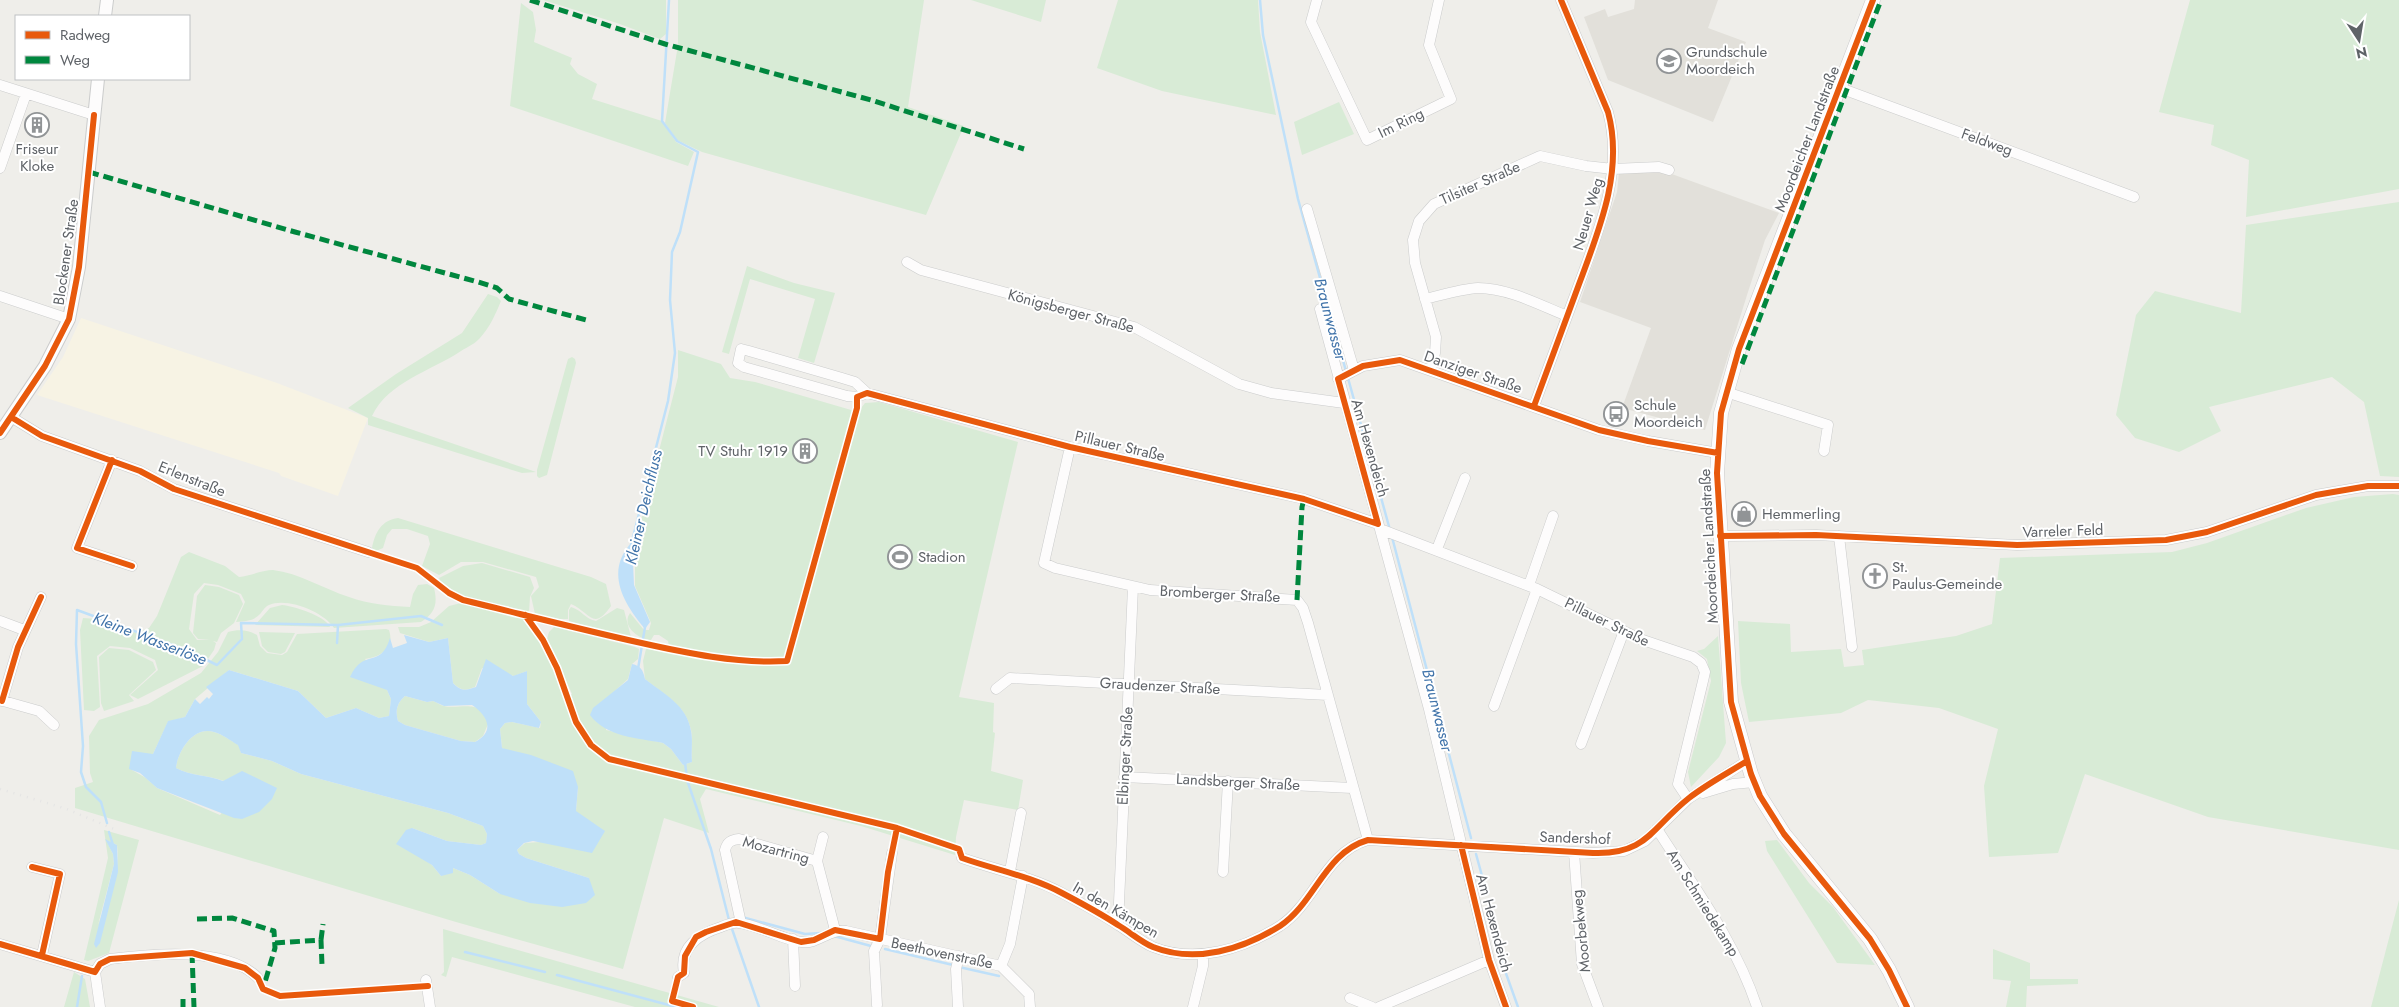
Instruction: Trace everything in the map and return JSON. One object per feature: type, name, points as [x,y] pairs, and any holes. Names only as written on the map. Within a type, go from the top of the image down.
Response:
[{"type":"main road","name":"Moordeicher Landstraße","points":[[1873,0],[1738,349],[1721,413],[1718,453],[1720,536],[1731,702],[1754,782],[1784,834],[1870,939],[1889,970],[1907,1007]]},
{"type":"street","points":[[105,15],[107,0]]},
{"type":"street","name":"Im Ring","points":[[1317,0],[1311,22],[1367,140],[1451,99],[1429,45],[1439,0]]},
{"type":"street","name":"Neuer Weg","points":[[1534,406],[1598,234],[1612,169],[1613,129],[1608,112],[1561,0]]},
{"type":"street","name":"Blockener Straße","points":[[0,433],[45,366],[69,319],[79,267],[98,80]]},
{"type":"street","points":[[0,85],[94,115]]},
{"type":"street","name":"Feldweg","points":[[1840,88],[2134,197]]},
{"type":"street","points":[[0,168],[26,94]]},
{"type":"street","name":"Tilsiter Straße","points":[[1431,370],[1436,343],[1415,263],[1413,240],[1419,221],[1434,204],[1540,156],[1586,166],[1612,169],[1659,167],[1669,170]]},
{"type":"street","points":[[1307,209],[1354,370]]},
{"type":"street","name":"Königsberger Straße","points":[[907,262],[921,270],[1134,327],[1239,384],[1256,390],[1344,404]]},
{"type":"street","points":[[1425,299],[1476,288],[1485,289],[1527,300],[1567,316]]},
{"type":"street","points":[[0,296],[69,319]]},
{"type":"street","name":"Am Hexendeich","points":[[1320,309],[1340,378],[1344,404],[1429,709],[1489,960],[1506,1007]]},
{"type":"street","name":"Pillauer Straße","points":[[866,393],[857,397],[847,396],[744,367],[738,363],[738,356],[741,349],[749,351],[855,382],[866,393],[1070,447],[1304,499],[1533,587],[1656,646],[1693,657],[1701,663],[1704,672],[1678,784],[1688,799]]},
{"type":"street","name":"Danziger Straße","points":[[1340,378],[1354,370],[1374,363],[1400,360],[1614,434],[1718,453]]},
{"type":"street","points":[[1726,392],[1828,425],[1824,451]]},
{"type":"street","name":"Erlenstraße","points":[[11,417],[42,436],[140,471],[174,488],[368,552]]},
{"type":"street","name":"Bromberger Straße","points":[[1070,447],[1044,563],[1055,568],[1132,587],[1159,591],[1297,600],[1304,608],[1352,788],[1368,840]]},
{"type":"street","points":[[112,460],[77,548],[132,566]]},
{"type":"street","points":[[1437,550],[1465,478]]},
{"type":"street","name":"Varreler Feld","points":[[1720,536],[1788,534],[2017,545],[2166,540],[2207,532],[2316,494],[2368,486],[2399,486]]},
{"type":"street","points":[[1494,706],[1533,587],[1553,516]]},
{"type":"street","points":[[1839,536],[1852,647]]},
{"type":"street","name":"Elbinger Straße","points":[[1118,924],[1132,587]]},
{"type":"street","points":[[41,597],[24,630],[1,700],[39,711],[54,725]]},
{"type":"street","points":[[0,621],[24,630]]},
{"type":"street","points":[[1581,744],[1624,631]]},
{"type":"street","name":"Graudenzer Straße","points":[[996,688],[1010,678],[1328,695]]},
{"type":"street","name":"Sandershof","points":[[1461,845],[1605,854],[1624,852],[1645,840],[1688,799],[1748,761]]},
{"type":"street","name":"Landsberger Straße","points":[[1124,778],[1228,781],[1352,788]]},
{"type":"street","points":[[1223,872],[1228,781]]},
{"type":"street","name":"Sandershof","points":[[1688,799],[1715,789],[1754,782]]},
{"type":"street","points":[[1010,871],[1021,813]]},
{"type":"street","name":"Am Schmiedekamp","points":[[1657,829],[1724,931],[1739,960],[1757,1007]]},
{"type":"street","name":"Mozartring","points":[[823,837],[817,861],[833,931]]},
{"type":"street","name":"Mozartring","points":[[737,920],[725,850],[726,845],[731,840],[747,841],[817,861]]},
{"type":"street","points":[[1368,840],[1461,845]]},
{"type":"street","name":"In den Kämpen","points":[[962,858],[1010,871],[1062,893],[1161,950],[1204,954],[1236,947],[1281,925],[1305,903],[1341,855],[1358,843],[1368,840]]},
{"type":"street","name":"Moorbekweg","points":[[1574,852],[1582,964],[1598,1007]]},
{"type":"street","points":[[877,1006],[874,951],[880,939],[892,853]]},
{"type":"street","points":[[32,867],[60,874],[42,956]]},
{"type":"street","name":"Beethovenstraße","points":[[833,931],[880,939],[957,963],[1001,966],[1010,944],[1023,876]]},
{"type":"street","points":[[678,978],[684,973],[685,956],[693,941],[706,932],[737,920],[801,942],[814,940],[833,931]]},
{"type":"street","points":[[793,939],[795,986]]},
{"type":"street","points":[[0,944],[95,972]]},
{"type":"street","points":[[100,1007],[95,972],[100,964],[110,959],[186,953],[245,968],[258,978]]},
{"type":"street","points":[[1193,1007],[1204,966],[1204,954]]},
{"type":"street","points":[[1379,1007],[1489,960]]},
{"type":"street","points":[[957,963],[958,1007]]},
{"type":"street","points":[[1001,966],[1029,994],[1030,1007]]},
{"type":"street","points":[[426,980],[430,1007]]},
{"type":"street","points":[[1350,998],[1372,1007]]},
{"type":"shaded area","name":"Grundschule Moordeich","points":[[1635,0],[1718,0],[1708,28],[1746,42],[1713,122],[1608,80],[1584,17],[1605,9],[1608,17],[1634,9]]},
{"type":"shaded area","points":[[1658,169],[1779,213],[1765,240],[1705,430],[1622,408],[1651,328],[1580,302],[1617,192],[1619,172]]},
{"type":"shaded area","points":[[81,318],[277,383],[368,418],[338,496],[281,476],[279,473],[37,395],[63,357]]},
{"type":"green space","points":[[543,0],[666,0],[666,34],[660,39],[617,23]]},
{"type":"green space","points":[[678,0],[924,0],[908,107],[964,126],[926,215],[702,152],[677,140],[665,123],[678,45]]},
{"type":"green space","points":[[971,0],[1046,0],[1041,22]]},
{"type":"green space","points":[[1118,0],[1258,0],[1260,32],[1276,115],[1162,91],[1097,68]]},
{"type":"green space","points":[[2190,0],[2399,0],[2399,189],[2246,217],[2249,160],[2211,145],[2214,125],[2159,112]]},
{"type":"green space","points":[[521,3],[533,12],[536,30],[534,42],[572,58],[570,64],[578,74],[597,84],[592,99],[662,121],[676,142],[694,152],[688,166],[510,106]]},
{"type":"green space","points":[[1339,102],[1354,134],[1302,155],[1294,122]]},
{"type":"green space","points":[[2399,202],[2399,477],[2380,476],[2364,402],[2332,377],[2209,407],[2221,431],[2179,452],[2135,438],[2116,415],[2136,315],[2155,291],[2241,313],[2246,225]]},
{"type":"green space","points":[[747,266],[794,283],[835,293],[814,363],[798,358],[815,299],[750,279],[729,354],[722,352]]},
{"type":"green space","points":[[488,294],[497,297],[501,301],[484,334],[473,344],[411,378],[388,394],[372,416],[536,472],[522,473],[368,425],[368,418],[348,408],[396,374],[462,333]]},
{"type":"green space","points":[[678,350],[721,364],[730,378],[755,382],[858,412],[865,403],[879,402],[1018,442],[959,697],[994,703],[993,732],[995,733],[991,771],[1023,780],[1018,810],[964,800],[956,837],[955,855],[861,826],[706,789],[700,799],[709,833],[664,818],[623,969],[456,922],[75,808],[75,788],[93,782],[90,773],[89,736],[99,720],[148,704],[201,673],[218,652],[228,632],[240,630],[254,633],[257,635],[260,646],[267,653],[282,655],[287,652],[297,634],[386,629],[389,630],[390,636],[388,647],[381,654],[365,659],[387,690],[391,699],[389,716],[379,718],[356,708],[326,718],[298,691],[229,670],[195,699],[185,717],[168,722],[153,754],[132,770],[146,778],[157,788],[220,815],[251,777],[242,772],[224,781],[187,773],[176,768],[183,748],[193,736],[206,731],[214,732],[239,745],[241,753],[272,761],[301,774],[448,813],[483,826],[487,834],[486,843],[481,845],[447,841],[412,828],[418,855],[432,865],[441,876],[453,868],[470,875],[500,894],[589,878],[526,858],[519,854],[517,850],[525,843],[540,842],[576,811],[578,787],[502,748],[500,729],[505,723],[512,722],[540,728],[541,722],[527,704],[527,671],[514,676],[482,668],[475,687],[466,690],[461,689],[453,683],[448,638],[429,642],[400,633],[398,627],[419,627],[431,622],[449,606],[461,603],[524,617],[541,641],[566,698],[572,694],[547,639],[549,632],[554,627],[635,647],[639,649],[638,659],[632,664],[628,679],[605,700],[606,730],[663,743],[671,749],[683,765],[692,762],[692,738],[688,721],[673,701],[645,679],[643,661],[648,641],[669,646],[668,641],[659,635],[654,635],[651,640],[641,637],[632,631],[628,623],[630,613],[644,630],[649,630],[651,623],[635,586],[635,544],[678,377]]},
{"type":"green space","points":[[572,357],[576,363],[547,475],[539,478],[537,470],[568,359]]},
{"type":"green space","points":[[2399,495],[2399,850],[2208,817],[2085,774],[2058,853],[1989,857],[1984,786],[1998,729],[1939,708],[1868,700],[1841,713],[1749,722],[1741,683],[1738,621],[1790,624],[1791,652],[1841,649],[1844,667],[1864,665],[1862,650],[1956,636],[1992,624],[2000,558],[2172,552],[2207,543],[2306,508],[2354,497]]},
{"type":"green space","points":[[398,518],[591,577],[606,584],[611,606],[605,614],[595,619],[571,604],[568,610],[568,619],[557,619],[535,614],[531,596],[539,587],[536,577],[483,562],[461,562],[439,575],[422,566],[430,544],[428,536],[407,529],[392,529],[387,535],[383,548],[376,551],[372,548],[380,528],[388,521]]},
{"type":"green space","points":[[189,552],[225,566],[239,577],[273,570],[302,578],[349,597],[379,604],[410,607],[413,594],[418,585],[427,584],[434,588],[436,599],[432,612],[421,622],[334,628],[329,622],[314,612],[295,605],[277,603],[266,607],[253,619],[236,622],[245,602],[241,594],[218,585],[204,583],[194,594],[189,629],[197,640],[210,640],[198,639],[193,633],[197,596],[205,585],[219,587],[239,595],[243,604],[234,623],[221,633],[217,642],[213,641],[216,643],[214,650],[203,666],[138,699],[130,695],[158,670],[155,660],[130,648],[110,646],[97,656],[100,707],[94,711],[84,710],[80,630],[83,618],[97,619],[136,633],[149,628],[157,616],[181,557]]},
{"type":"green space","points":[[482,563],[530,577],[534,588],[530,597],[529,612],[463,596],[441,583],[439,578],[463,566]]},
{"type":"green space","points":[[282,605],[316,615],[330,627],[255,625],[270,608]]},
{"type":"green space","points":[[571,607],[596,621],[617,608],[624,610],[631,637],[569,622],[569,610]]},
{"type":"green space","points":[[259,632],[295,633],[285,652],[281,654],[268,652],[262,646]]},
{"type":"green space","points":[[1718,636],[1726,743],[1719,757],[1691,787],[1688,772],[1711,681],[1707,659],[1697,651],[1704,649]]},
{"type":"green space","points":[[109,648],[129,650],[153,662],[156,670],[129,695],[134,701],[104,711],[101,703],[99,657]]},
{"type":"green space","points":[[405,696],[427,702],[433,701],[450,707],[476,707],[481,710],[488,724],[483,736],[475,742],[461,741],[405,725],[398,721],[397,707]]},
{"type":"green space","points":[[104,830],[139,840],[109,953],[88,961],[84,960],[108,858]],"holes":[[[106,840],[117,845],[118,856],[115,876],[98,925],[114,864],[113,854]]]},
{"type":"green space","points":[[1777,840],[1809,883],[1833,907],[1875,965],[1837,963],[1767,851],[1765,841]]},
{"type":"green space","points":[[2399,900],[2399,1007],[2371,1007]]},
{"type":"green space","points":[[443,929],[719,1007],[635,1007],[452,957],[446,977],[441,975],[444,972]]},
{"type":"green space","points":[[1993,949],[2030,963],[2030,979],[2078,979],[2078,984],[2027,986],[2026,1007],[2006,1007],[2011,981],[1993,979]]},
{"type":"green space","points":[[74,972],[85,979],[90,1007],[64,1007]]},
{"type":"water","points":[[632,542],[634,585],[650,622],[645,629],[624,598],[618,576],[619,565],[624,553]]},
{"type":"water","points":[[404,635],[429,642],[448,638],[453,683],[463,690],[476,687],[486,659],[513,676],[527,671],[527,704],[541,722],[539,728],[512,722],[505,723],[500,729],[502,748],[531,755],[573,771],[578,787],[576,811],[605,831],[592,853],[533,841],[524,843],[517,850],[519,854],[526,858],[589,878],[595,895],[586,903],[562,907],[530,903],[500,894],[470,875],[453,868],[453,873],[441,876],[432,865],[396,844],[406,830],[412,828],[447,841],[481,845],[486,843],[487,834],[483,826],[448,813],[301,774],[272,761],[241,753],[238,745],[214,732],[206,731],[193,736],[183,748],[176,768],[187,773],[223,781],[242,771],[277,788],[272,799],[259,812],[242,819],[234,818],[157,788],[140,773],[129,769],[132,751],[153,754],[168,721],[185,717],[195,699],[200,704],[207,697],[209,699],[213,694],[206,687],[229,670],[298,691],[326,718],[356,708],[379,718],[389,716],[391,699],[387,690],[350,677],[355,668],[361,663],[382,653],[390,638],[393,648],[407,643]],"holes":[[[405,696],[427,702],[433,701],[444,706],[472,705],[485,718],[487,723],[486,733],[475,742],[461,741],[405,725],[398,721],[397,707]]]},
{"type":"water","points":[[632,664],[640,667],[645,679],[674,701],[685,714],[692,735],[692,762],[683,765],[671,749],[663,743],[633,738],[614,732],[605,728],[590,715],[593,708],[628,680]]},
{"type":"water","points":[[105,839],[117,845],[118,872],[100,943],[96,948],[94,944],[114,864],[113,854]]},
{"type":"waterway","name":"Kleiner Deichfluss","points":[[631,545],[668,401],[675,353],[670,300],[672,252],[680,232],[698,152],[677,141],[662,121],[669,0]]},
{"type":"waterway","name":"Braunwasser","points":[[1260,0],[1263,35],[1298,199],[1346,371]]},
{"type":"waterway","name":"Braunwasser","points":[[1348,378],[1390,530]]},
{"type":"waterway","name":"Braunwasser","points":[[1392,537],[1471,838]]},
{"type":"waterway","name":"Kleine Wasserlöse","points":[[107,823],[101,802],[86,787],[81,772],[83,746],[76,644],[77,610],[186,650],[217,665],[242,639],[241,623],[338,625],[337,643]]},
{"type":"waterway","points":[[338,625],[421,616],[442,625]]},
{"type":"waterway","name":"Kleiner Deichfluss","points":[[638,669],[645,627]]},
{"type":"waterway","name":"Kleiner Deichfluss","points":[[685,762],[687,780],[711,849],[729,920]]},
{"type":"waterway","name":"Kleine Wasserlöse","points":[[109,832],[113,845]]},
{"type":"waterway","name":"Braunwasser","points":[[1476,854],[1487,894]]},
{"type":"waterway","name":"Braunwasser","points":[[1488,901],[1494,940],[1518,1007]]},
{"type":"waterway","points":[[742,917],[805,934],[821,933]]},
{"type":"waterway","name":"Kleiner Deichfluss","points":[[731,926],[759,1007]]},
{"type":"waterway","points":[[834,936],[871,946]]},
{"type":"waterway","points":[[885,949],[953,965]]},
{"type":"waterway","points":[[465,952],[545,972]]},
{"type":"waterway","points":[[959,967],[999,976]]},
{"type":"waterway","points":[[557,975],[676,1007]]},
{"type":"waterway","name":"Kleine Wasserlöse","points":[[77,1007],[82,976]]},
{"type":"railway","points":[[0,789],[64,808],[114,829]]},
{"type":"marked path","points":[[530,0],[665,44],[871,100],[1024,149]]},
{"type":"marked path","points":[[1742,364],[1881,0]]},
{"type":"marked path","points":[[89,172],[295,232],[478,282],[497,288],[509,299],[590,321]]},
{"type":"marked path","points":[[1297,600],[1304,499]]},
{"type":"marked path","points":[[197,919],[232,918],[274,931],[275,948],[263,989]]},
{"type":"marked path","points":[[321,940],[323,924]]},
{"type":"marked path","points":[[275,943],[321,940],[322,965]]},
{"type":"marked path","points":[[192,953],[194,1007]]},
{"type":"marked path","points":[[183,999],[183,1007]]},
{"type":"cycle path","points":[[1534,406],[1599,228],[1611,182],[1613,159],[1612,135],[1608,112],[1561,0]]},
{"type":"cycle path","points":[[1873,0],[1739,349],[1721,413],[1717,473],[1731,702],[1751,774],[1760,796],[1784,834],[1870,939],[1889,970],[1907,1007]]},
{"type":"cycle path","points":[[0,433],[45,366],[69,319],[79,267],[94,115]]},
{"type":"cycle path","points":[[1378,524],[1338,379],[1363,366],[1400,360],[1599,430],[1648,441],[1718,453]]},
{"type":"cycle path","points":[[11,417],[42,436],[140,471],[174,489],[417,568],[449,593],[463,600],[655,646],[693,654],[749,661],[787,661],[857,408],[857,397],[867,393],[1070,447],[1304,499],[1378,524]]},
{"type":"cycle path","points":[[112,460],[77,548],[132,566]]},
{"type":"cycle path","points":[[1720,536],[1816,535],[2017,545],[2166,540],[2207,532],[2316,495],[2368,486],[2399,486]]},
{"type":"cycle path","points":[[2,701],[18,647],[41,597]]},
{"type":"cycle path","points":[[525,615],[543,640],[557,668],[576,722],[591,745],[609,759],[897,828],[959,849],[962,858],[1050,887],[1097,912],[1149,945],[1169,952],[1186,954],[1219,952],[1266,934],[1292,916],[1330,866],[1341,855],[1353,846],[1368,840],[1593,853],[1625,849],[1647,838],[1689,798],[1747,761]]},
{"type":"cycle path","points":[[693,1007],[672,1001],[678,977],[684,973],[685,956],[696,937],[706,932],[736,922],[801,942],[814,940],[835,930],[880,939],[888,872],[897,828]]},
{"type":"cycle path","points":[[1461,845],[1489,960],[1506,1007]]},
{"type":"cycle path","points":[[32,867],[60,874],[42,955]]},
{"type":"cycle path","points":[[0,944],[95,972]]},
{"type":"cycle path","points":[[95,972],[100,964],[110,959],[192,953],[245,968],[258,978],[263,989],[280,996],[428,986]]},
{"type":"place","name":"Grundschule Moordeich","points":[[1669,61]]},
{"type":"place","name":"Friseur Kloke","points":[[37,125]]},
{"type":"place","name":"Schule Moordeich","points":[[1616,414]]},
{"type":"place","name":"TV Stuhr 1919","points":[[805,451]]},
{"type":"place","name":"Hemmerling","points":[[1744,514]]},
{"type":"place","name":"Stadion","points":[[900,557]]},
{"type":"place","name":"St. Paulus-Gemeinde","points":[[1875,576]]}]
